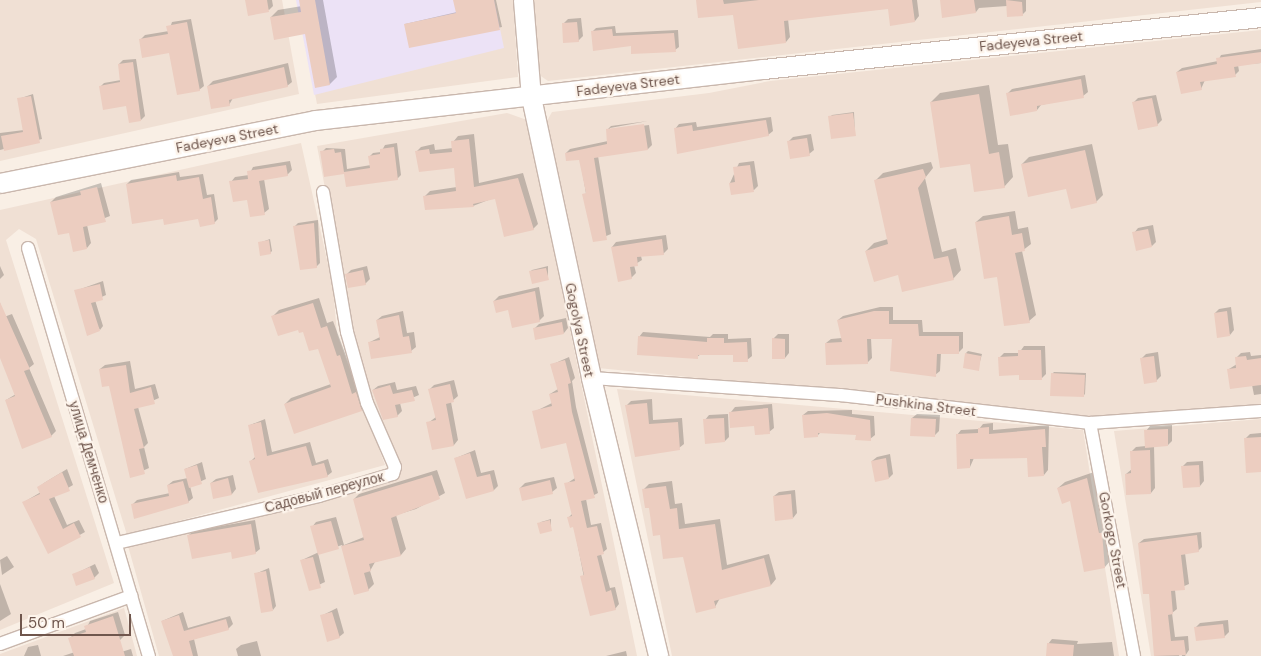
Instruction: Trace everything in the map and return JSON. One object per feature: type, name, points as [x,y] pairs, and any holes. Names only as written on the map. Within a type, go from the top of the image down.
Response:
[{"type":"main road","name":"Gogolya Street","points":[[523,0],[531,97],[590,378],[658,656]]},
{"type":"main road","name":"Fadeyeva Street","points":[[0,183],[315,120],[531,97],[763,68],[1261,16]]},
{"type":"street","name":"Садовый переулок","points":[[117,543],[319,496],[393,474],[395,467],[367,403],[347,332],[323,192]]},
{"type":"street","name":"улица Демченко","points":[[28,248],[149,656]]},
{"type":"street","name":"Pushkina Street","points":[[590,378],[840,394],[1090,423],[1261,411]]},
{"type":"street","name":"Gorkogo Street","points":[[1090,423],[1134,656]]},
{"type":"street","points":[[0,644],[131,596]]},
{"type":"shaded area","points":[[0,0],[282,0],[299,94],[0,161]]},
{"type":"shaded area","points":[[296,0],[494,0],[504,48],[314,95]]},
{"type":"shaded area","points":[[297,0],[513,0],[518,77],[317,104]]},
{"type":"shaded area","points":[[530,0],[1261,0],[1261,2],[548,81],[535,72]]},
{"type":"shaded area","points":[[1261,30],[1261,404],[1089,417],[598,368],[543,128],[552,112],[709,93],[770,81]]},
{"type":"shaded area","points":[[507,113],[527,120],[637,656],[159,656],[128,546],[390,481],[402,469],[377,420],[351,326],[317,146]]},
{"type":"shaded area","points":[[301,143],[333,287],[337,334],[385,465],[127,535],[36,239],[19,229],[6,240],[114,583],[0,630],[0,210]]},
{"type":"shaded area","points":[[617,389],[1083,430],[1119,656],[672,656]]},
{"type":"shaded area","points":[[1261,419],[1261,656],[1151,656],[1114,431]]},
{"type":"shaded area","points":[[124,608],[137,656],[0,656],[0,654]]},
{"type":"building","points":[[245,0],[267,0],[269,12],[248,16]]},
{"type":"building","points":[[299,0],[315,0],[330,85],[315,88],[305,34],[274,40],[270,17],[301,12]]},
{"type":"building","points":[[453,0],[494,0],[500,30],[409,48],[404,24],[456,13]]},
{"type":"building","points":[[696,0],[723,0],[724,4],[759,0],[912,0],[915,22],[890,26],[888,9],[784,21],[786,43],[738,49],[733,15],[698,18]]},
{"type":"building","points":[[940,0],[974,0],[976,13],[942,18]]},
{"type":"building","points":[[1006,0],[1022,2],[1023,16],[1007,17]]},
{"type":"building","points":[[187,22],[200,91],[177,95],[169,53],[142,58],[139,39],[168,34],[166,26]]},
{"type":"building","points":[[577,22],[579,42],[563,43],[562,23]]},
{"type":"building","points":[[612,29],[613,36],[674,33],[676,52],[631,54],[631,46],[593,51],[591,31]]},
{"type":"building","points":[[1261,52],[1261,63],[1234,67],[1236,77],[1200,82],[1202,90],[1181,94],[1176,72],[1217,64],[1216,58]]},
{"type":"building","points":[[133,62],[141,121],[129,123],[126,106],[103,110],[99,86],[120,82],[118,64]]},
{"type":"building","points":[[284,67],[288,87],[229,100],[230,106],[211,109],[207,86]]},
{"type":"building","points":[[1081,79],[1084,98],[1037,106],[1037,111],[1010,116],[1006,93]]},
{"type":"building","points":[[979,94],[989,154],[999,152],[1005,188],[974,192],[970,164],[940,168],[930,102]]},
{"type":"building","points":[[31,96],[40,143],[4,151],[1,136],[23,132],[17,98]]},
{"type":"building","points":[[1152,98],[1158,126],[1138,130],[1132,102]]},
{"type":"building","points":[[853,113],[856,136],[831,139],[828,116]]},
{"type":"building","points":[[766,120],[769,136],[677,154],[674,128],[692,125],[693,131]]},
{"type":"building","points":[[644,124],[648,150],[594,158],[607,240],[593,242],[582,194],[586,193],[579,160],[566,161],[565,153],[607,144],[606,129]]},
{"type":"building","points":[[807,138],[810,156],[790,159],[787,141]]},
{"type":"building","points":[[469,139],[474,187],[518,178],[534,230],[504,237],[495,199],[473,204],[474,207],[425,210],[423,196],[456,191],[454,168],[419,172],[415,151],[429,149],[430,154],[452,152],[451,141]]},
{"type":"building","points":[[394,147],[398,180],[346,187],[344,174],[324,177],[320,151],[334,149],[335,153],[341,152],[344,172],[370,168],[368,156],[380,154],[380,149]]},
{"type":"building","points":[[1085,150],[1097,203],[1071,209],[1066,189],[1028,197],[1021,164]]},
{"type":"building","points":[[286,165],[288,176],[259,181],[265,215],[250,217],[247,200],[233,202],[229,181],[248,179],[247,171]]},
{"type":"building","points":[[750,165],[754,192],[731,195],[729,183],[735,182],[733,167]]},
{"type":"building","points":[[923,169],[926,177],[918,188],[934,259],[948,256],[954,280],[902,292],[898,275],[874,282],[865,251],[888,244],[874,180]]},
{"type":"building","points":[[176,175],[177,181],[199,177],[203,199],[211,197],[215,224],[200,227],[198,219],[164,225],[163,219],[132,224],[126,184]]},
{"type":"building","points":[[97,187],[106,222],[83,227],[87,249],[73,252],[69,233],[58,235],[50,202],[81,195],[80,191]]},
{"type":"building","points":[[1009,216],[1012,235],[1022,233],[1025,251],[1015,253],[1030,323],[1004,326],[997,277],[984,279],[975,222]]},
{"type":"building","points":[[314,223],[317,268],[300,270],[293,226]]},
{"type":"building","points":[[1148,229],[1152,247],[1136,251],[1132,232]]},
{"type":"building","points":[[662,239],[664,255],[637,257],[638,266],[630,267],[632,279],[618,282],[611,247]]},
{"type":"building","points":[[269,240],[271,254],[260,256],[258,242]]},
{"type":"building","points":[[546,268],[549,280],[532,284],[529,271]]},
{"type":"building","points":[[363,270],[366,285],[348,288],[345,274]]},
{"type":"building","points":[[100,284],[103,300],[91,303],[100,331],[87,336],[74,290]]},
{"type":"building","points":[[535,291],[540,322],[512,328],[508,310],[496,313],[493,301]]},
{"type":"building","points":[[0,302],[30,369],[24,371],[52,437],[22,449],[5,400],[15,396],[0,358]]},
{"type":"building","points":[[313,303],[321,328],[327,326],[337,356],[340,355],[352,394],[356,392],[362,411],[294,434],[284,404],[331,387],[318,349],[309,351],[303,332],[299,333],[298,330],[278,336],[271,316]]},
{"type":"building","points":[[874,311],[889,311],[889,324],[918,324],[919,336],[959,336],[959,354],[937,354],[936,377],[890,371],[892,339],[867,339],[868,364],[826,365],[825,343],[842,342],[837,320]]},
{"type":"building","points":[[1227,311],[1230,336],[1217,338],[1214,313]]},
{"type":"building","points":[[399,315],[403,337],[409,336],[412,353],[371,359],[368,342],[380,340],[376,320]]},
{"type":"building","points":[[562,322],[564,334],[535,340],[533,328]]},
{"type":"building","points":[[638,336],[707,342],[707,338],[724,338],[724,343],[747,342],[748,362],[733,362],[733,355],[698,355],[698,359],[637,355]]},
{"type":"building","points":[[772,338],[785,339],[785,359],[772,359]]},
{"type":"building","points":[[1018,350],[1041,350],[1042,380],[1019,380],[1019,375],[999,376],[998,357],[1018,356]]},
{"type":"building","points":[[965,353],[981,356],[979,371],[963,368]]},
{"type":"building","points":[[1154,356],[1157,382],[1144,384],[1140,358]]},
{"type":"building","points":[[1246,356],[1247,360],[1261,358],[1261,385],[1230,389],[1227,369],[1236,368],[1235,357]]},
{"type":"building","points":[[565,360],[571,383],[568,384],[572,412],[595,498],[581,501],[587,528],[597,526],[604,554],[597,556],[606,592],[611,590],[616,610],[590,616],[580,576],[584,575],[573,527],[570,528],[567,517],[572,516],[564,483],[575,481],[566,443],[541,449],[532,411],[552,406],[549,394],[558,392],[550,364]]},
{"type":"building","points":[[126,365],[130,393],[151,387],[155,404],[134,409],[144,448],[139,449],[145,474],[130,478],[109,386],[102,387],[99,369]]},
{"type":"building","points":[[1051,373],[1085,375],[1084,397],[1050,396]]},
{"type":"building","points":[[450,384],[454,402],[446,404],[454,446],[432,450],[426,422],[436,420],[428,389]]},
{"type":"building","points":[[390,385],[393,394],[412,390],[415,401],[395,405],[398,417],[383,420],[372,390]]},
{"type":"building","points":[[647,403],[649,424],[678,422],[680,450],[635,457],[625,405]]},
{"type":"building","points":[[768,408],[770,434],[755,435],[754,426],[730,428],[729,412]]},
{"type":"building","points":[[827,413],[870,420],[871,441],[855,440],[856,435],[818,433],[818,437],[804,438],[802,415]]},
{"type":"building","points":[[724,418],[725,442],[705,444],[703,419]]},
{"type":"building","points":[[911,418],[936,419],[935,437],[910,436]]},
{"type":"building","points":[[261,422],[267,456],[306,446],[312,466],[324,463],[328,477],[258,493],[249,461],[255,459],[248,425]]},
{"type":"building","points":[[989,427],[989,434],[1045,429],[1046,447],[1042,447],[1044,476],[1028,477],[1027,458],[970,459],[970,468],[957,469],[956,434],[978,433],[978,428]]},
{"type":"building","points":[[1168,429],[1168,446],[1145,448],[1144,430]]},
{"type":"building","points":[[1261,437],[1261,472],[1246,473],[1244,438]]},
{"type":"building","points":[[1150,450],[1151,494],[1126,495],[1125,474],[1131,473],[1130,451]]},
{"type":"building","points":[[470,453],[477,477],[490,474],[494,491],[466,499],[454,458]]},
{"type":"building","points":[[886,458],[889,479],[875,482],[871,461]]},
{"type":"building","points":[[197,465],[202,484],[189,488],[184,469]]},
{"type":"building","points":[[1199,465],[1200,487],[1183,488],[1181,466]]},
{"type":"building","points":[[62,472],[70,491],[49,499],[63,529],[74,523],[81,537],[48,554],[22,502],[40,494],[37,487]]},
{"type":"building","points":[[432,475],[440,499],[391,518],[401,556],[369,564],[371,571],[364,573],[369,591],[354,595],[341,546],[364,540],[353,499]]},
{"type":"building","points":[[228,478],[232,495],[213,499],[210,483]]},
{"type":"building","points":[[1087,478],[1099,533],[1102,533],[1105,568],[1084,572],[1070,501],[1062,504],[1057,488]]},
{"type":"building","points":[[550,480],[553,494],[522,501],[519,488]]},
{"type":"building","points":[[183,481],[189,503],[134,519],[131,504],[169,496],[167,485]]},
{"type":"building","points":[[666,486],[670,509],[677,508],[679,529],[715,524],[722,570],[764,558],[771,586],[714,601],[716,608],[696,613],[683,557],[663,559],[660,535],[653,536],[649,508],[645,508],[642,489]]},
{"type":"building","points":[[791,494],[793,519],[775,521],[773,496]]},
{"type":"building","points":[[550,520],[552,531],[540,534],[537,523]]},
{"type":"building","points":[[331,521],[339,549],[318,555],[310,526]]},
{"type":"building","points":[[251,524],[256,554],[232,559],[231,552],[192,559],[187,535]]},
{"type":"building","points":[[1197,535],[1199,552],[1181,555],[1185,590],[1171,591],[1173,614],[1168,615],[1171,641],[1184,640],[1186,655],[1154,656],[1149,594],[1143,594],[1138,543]]},
{"type":"building","points":[[313,557],[321,588],[309,591],[300,560]]},
{"type":"building","points":[[90,567],[95,579],[76,586],[72,574]]},
{"type":"building","points":[[266,571],[273,611],[261,613],[254,573]]},
{"type":"building","points":[[332,612],[340,638],[327,642],[320,615]]},
{"type":"building","points":[[179,615],[184,631],[226,619],[229,630],[189,641],[193,656],[173,656],[161,621]]},
{"type":"building","points":[[113,616],[125,656],[74,656],[68,638],[86,632],[84,626]]},
{"type":"building","points":[[1223,624],[1225,638],[1196,641],[1194,627]]},
{"type":"building","points":[[1047,643],[1074,645],[1073,656],[1046,656]]}]
